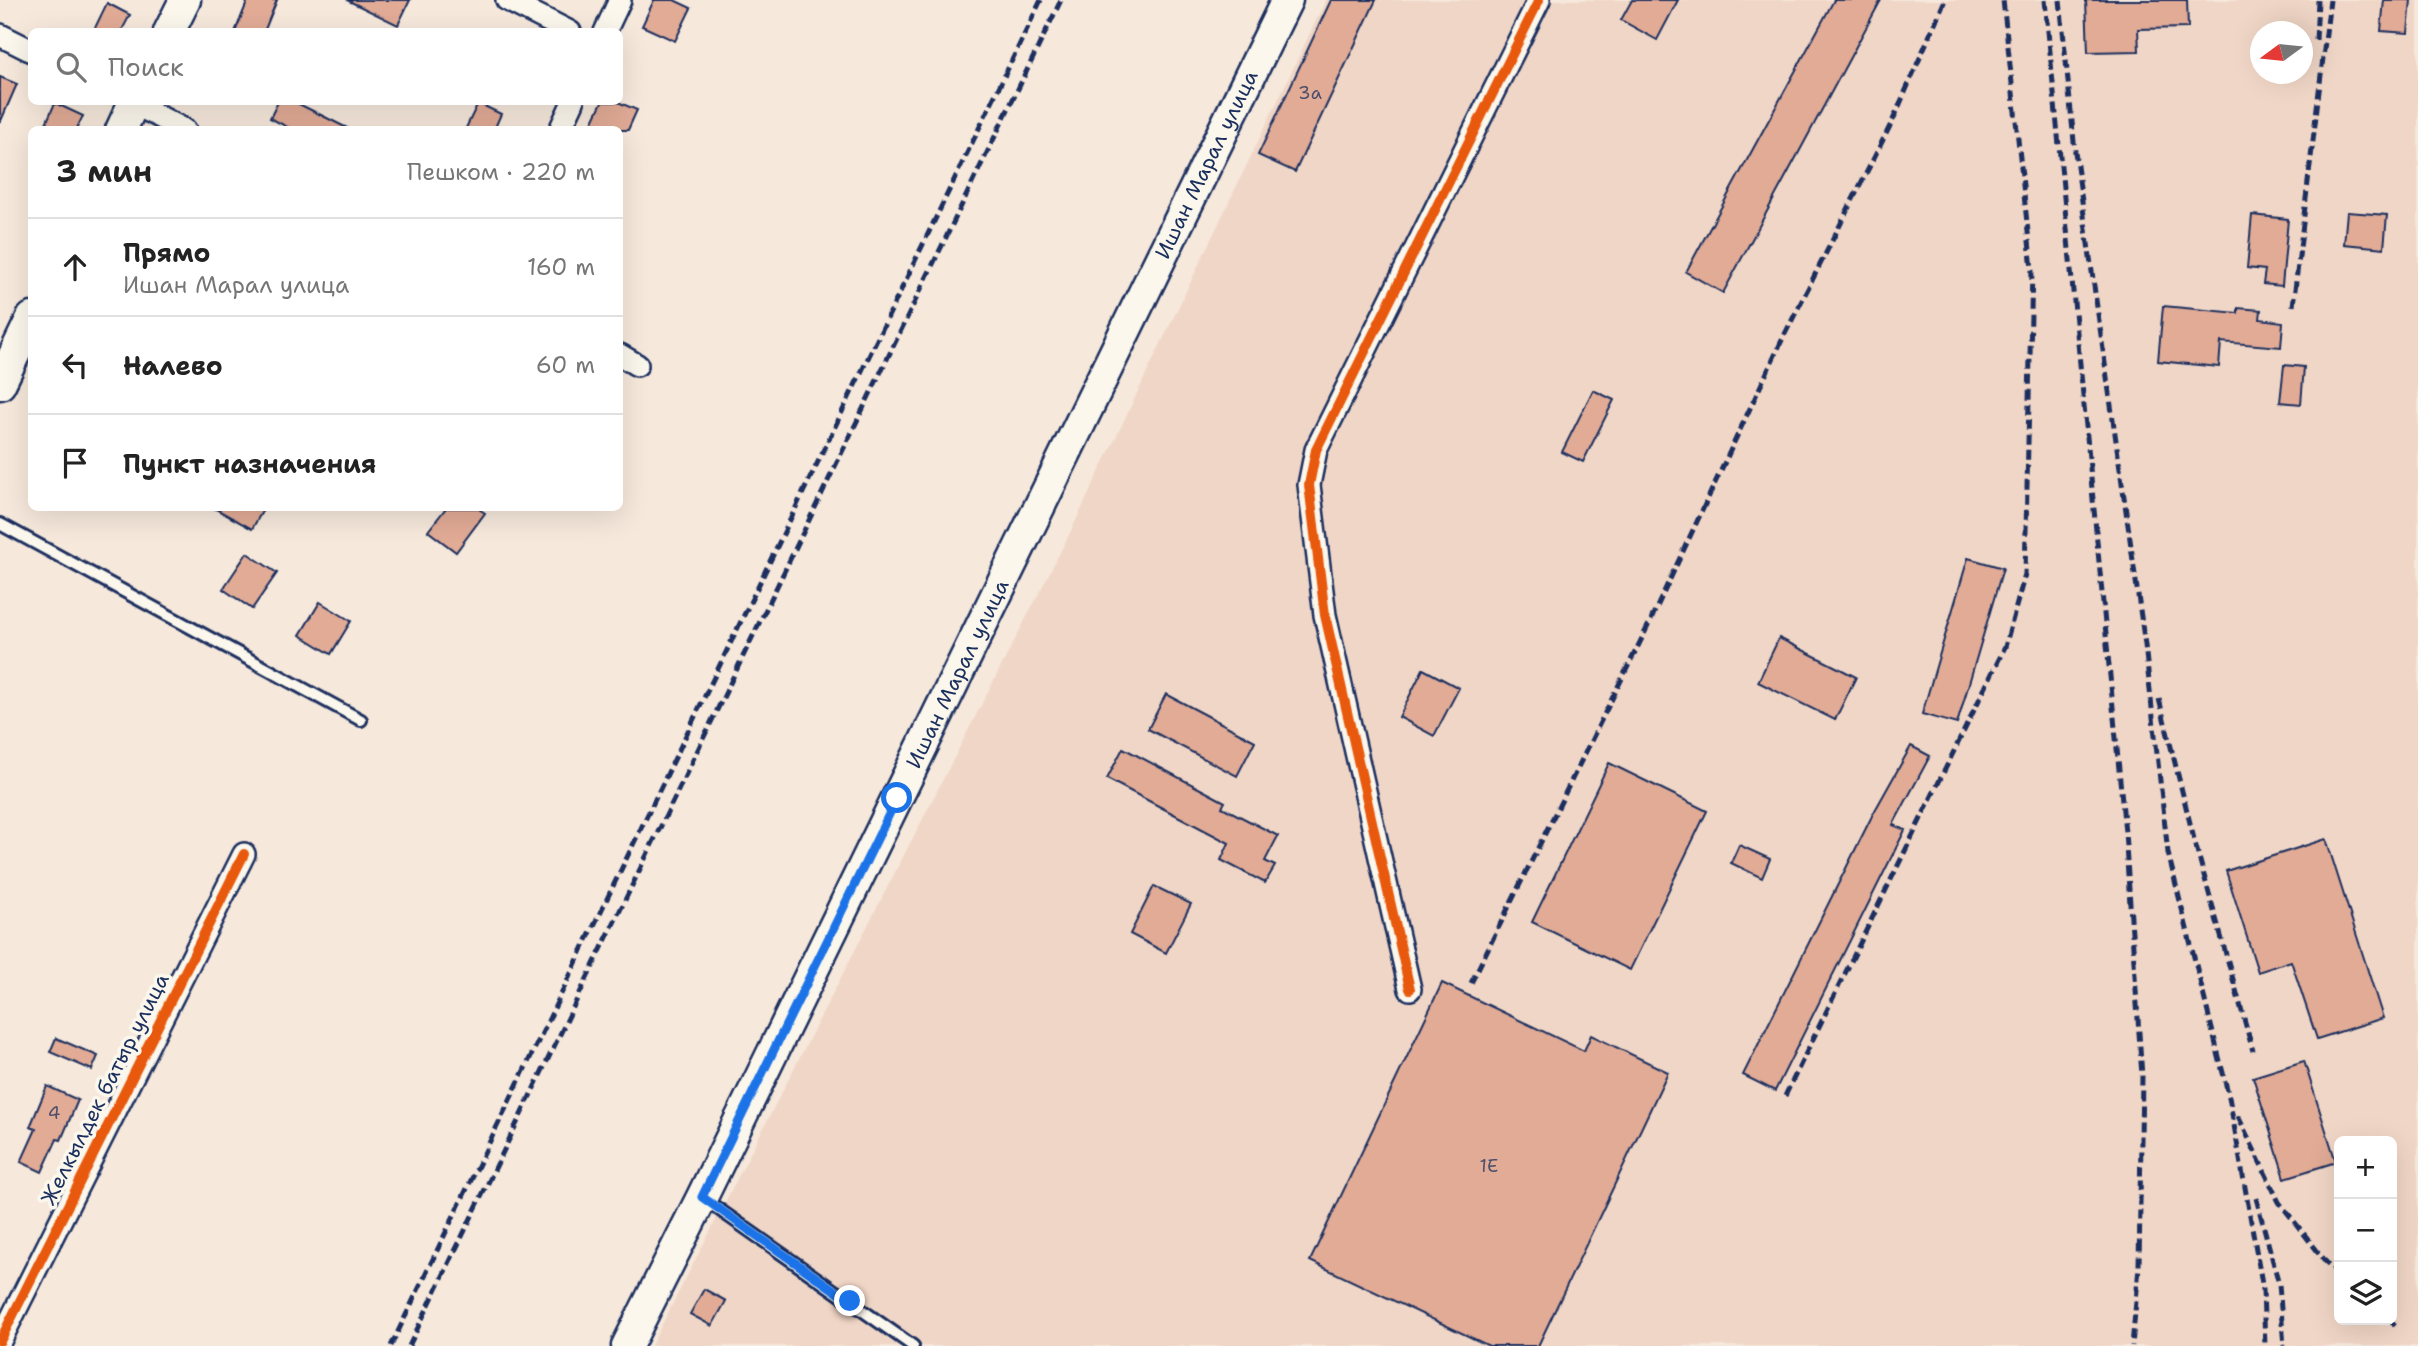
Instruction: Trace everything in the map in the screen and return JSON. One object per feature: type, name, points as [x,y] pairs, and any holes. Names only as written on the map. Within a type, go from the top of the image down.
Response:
[{"type":"main road","points":[[171,28],[185,0]]},
{"type":"main road","name":"Ишан Марал улица","points":[[627,1346],[1287,0]]},
{"type":"main road","points":[[123,126],[132,105]]},
{"type":"main road","points":[[2,373],[28,325]]},
{"type":"street","points":[[507,0],[562,28]]},
{"type":"street","points":[[607,28],[620,0]]},
{"type":"street","points":[[1410,989],[1325,615],[1309,485],[1316,450],[1539,0]]},
{"type":"street","points":[[0,35],[28,49]]},
{"type":"street","points":[[139,105],[178,126]]},
{"type":"street","points":[[562,126],[572,105]]},
{"type":"street","name":"Желкылдек батыр улица","points":[[1,1336],[244,854]]},
{"type":"lane","points":[[0,524],[361,720]]},
{"type":"lane","points":[[702,1197],[913,1346]]},
{"type":"shaded area","points":[[1326,0],[2418,0],[2418,1346],[651,1346],[1070,533]]},
{"type":"building","points":[[248,0],[277,0],[266,28],[237,28]]},
{"type":"building","points":[[347,0],[410,0],[398,25]]},
{"type":"building","points":[[654,0],[674,0],[691,8],[675,41],[642,26]]},
{"type":"building","points":[[1331,0],[1376,0],[1295,172],[1258,155]]},
{"type":"building","points":[[1632,0],[1678,0],[1657,40],[1621,20]]},
{"type":"building","points":[[1834,0],[1881,0],[1723,293],[1686,272]]},
{"type":"building","points":[[2086,0],[2187,0],[2188,28],[2138,29],[2139,51],[2088,52]]},
{"type":"building","points":[[2384,0],[2411,0],[2408,33],[2381,31]]},
{"type":"building","points":[[107,3],[130,15],[123,28],[95,28]]},
{"type":"building","points":[[0,77],[17,84],[0,123]]},
{"type":"building","points":[[623,104],[637,110],[628,130],[623,130],[623,126],[591,125],[601,105]]},
{"type":"building","points":[[54,105],[83,116],[78,126],[45,126]]},
{"type":"building","points":[[276,105],[301,105],[343,126],[285,126],[270,118]]},
{"type":"building","points":[[477,105],[501,114],[496,126],[467,126]]},
{"type":"building","points":[[2347,212],[2387,215],[2384,248],[2344,244]]},
{"type":"building","points":[[2252,215],[2288,219],[2282,286],[2263,284],[2265,270],[2247,268]]},
{"type":"building","points":[[2163,306],[2238,313],[2238,308],[2261,310],[2260,319],[2283,322],[2281,347],[2221,342],[2219,367],[2158,361]]},
{"type":"building","points":[[2284,365],[2304,367],[2301,404],[2280,402]]},
{"type":"building","points":[[1593,390],[1614,400],[1583,462],[1562,452]]},
{"type":"building","points":[[219,511],[262,511],[252,529]]},
{"type":"building","points":[[444,511],[485,513],[456,552],[428,531]]},
{"type":"building","points":[[247,553],[277,573],[252,609],[223,589]]},
{"type":"building","points":[[1968,558],[2003,568],[1957,724],[1922,714]]},
{"type":"building","points":[[320,602],[351,621],[331,654],[300,635]]},
{"type":"building","points":[[1779,638],[1856,677],[1835,720],[1758,682]]},
{"type":"building","points":[[1423,669],[1459,688],[1434,736],[1399,717]]},
{"type":"building","points":[[1166,694],[1255,741],[1237,776],[1148,729]]},
{"type":"building","points":[[1911,746],[1930,756],[1893,825],[1905,830],[1775,1091],[1743,1075],[1873,814]]},
{"type":"building","points":[[1123,748],[1225,802],[1222,807],[1278,836],[1265,861],[1275,866],[1265,883],[1221,860],[1229,843],[1107,779]]},
{"type":"building","points":[[1609,763],[1707,811],[1630,970],[1532,922]]},
{"type":"building","points":[[2326,839],[2383,1018],[2317,1039],[2291,961],[2258,972],[2226,871]]},
{"type":"building","points":[[1739,845],[1770,859],[1762,878],[1731,863]]},
{"type":"building","points":[[1154,886],[1191,904],[1166,953],[1130,934]]},
{"type":"building","points":[[1442,983],[1584,1051],[1591,1035],[1668,1072],[1538,1346],[1489,1346],[1310,1261]]},
{"type":"building","points":[[56,1038],[98,1056],[92,1070],[50,1052]]},
{"type":"building","points":[[2304,1061],[2334,1163],[2285,1178],[2253,1077]]},
{"type":"building","points":[[47,1086],[78,1100],[61,1140],[57,1139],[42,1172],[21,1162],[36,1129],[30,1127]]},
{"type":"building","points":[[704,1289],[726,1301],[712,1326],[690,1314]]},
{"type":"railway","points":[[391,1346],[1041,0]]},
{"type":"railway","points":[[409,1346],[1061,0]]},
{"type":"railway","points":[[1471,983],[1648,626],[1783,338],[1893,120],[1945,0]]},
{"type":"railway","points":[[1785,1096],[2005,647],[2025,574],[2032,269],[2003,0]]},
{"type":"railway","points":[[2045,0],[2125,832],[2142,1076],[2139,1267],[2132,1346]]},
{"type":"railway","points":[[2060,0],[2075,152],[2145,645],[2168,853],[2229,1097],[2263,1289],[2265,1346]]},
{"type":"railway","points":[[2316,40],[2318,0]]},
{"type":"railway","points":[[2293,306],[2330,0]]},
{"type":"railway","points":[[2159,699],[2195,843],[2253,1051]]},
{"type":"railway","points":[[2238,1116],[2279,1202],[2334,1269]]},
{"type":"railway","points":[[2256,1198],[2279,1284],[2284,1346]]},
{"type":"cycle path","points":[[1410,989],[1325,615],[1309,485],[1316,450],[1539,0]]},
{"type":"cycle path","points":[[0,1341],[244,854]]},
{"type":"route","points":[[850,1301],[702,1197],[897,798]]}]
